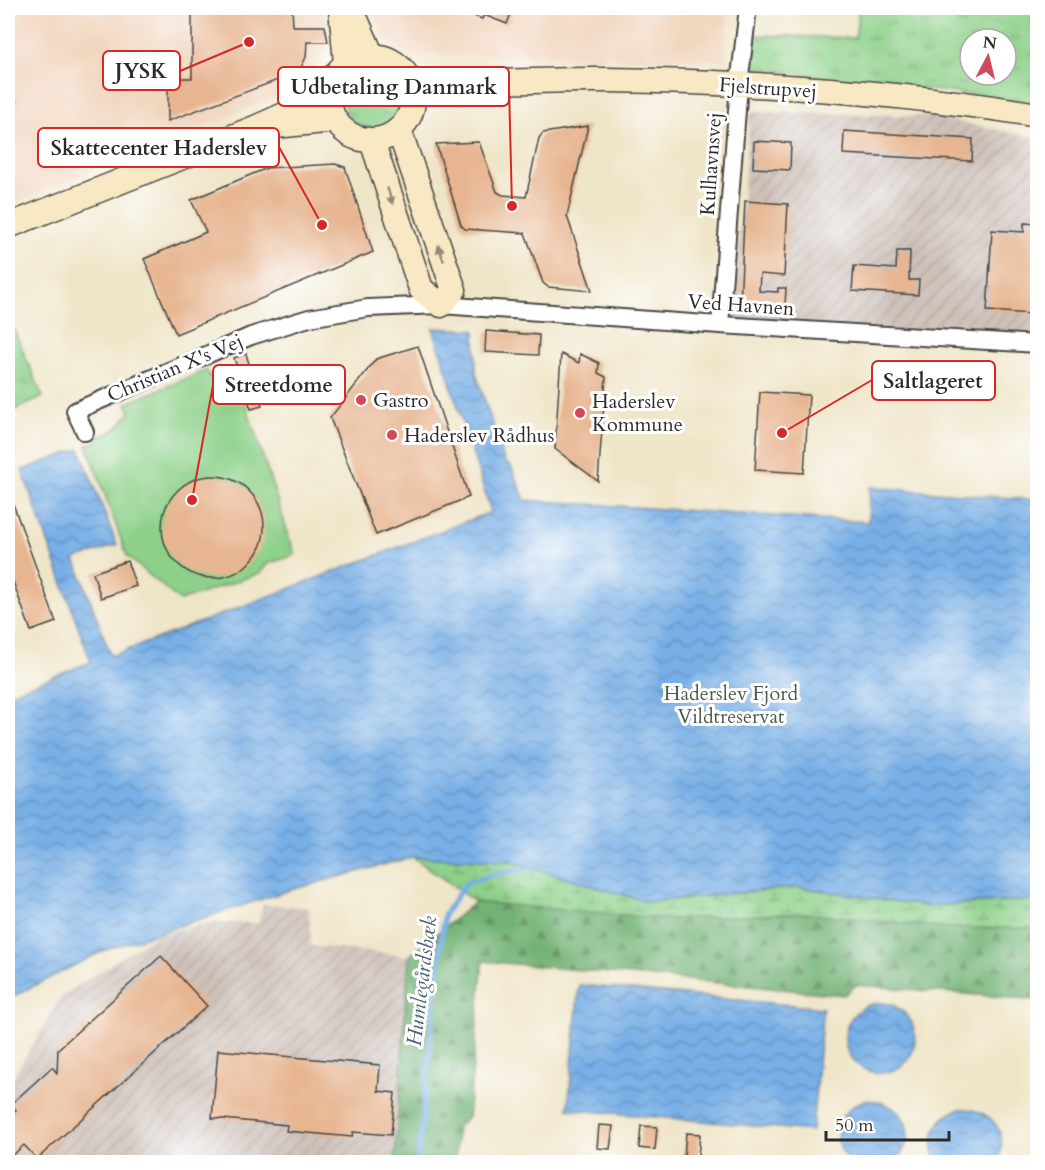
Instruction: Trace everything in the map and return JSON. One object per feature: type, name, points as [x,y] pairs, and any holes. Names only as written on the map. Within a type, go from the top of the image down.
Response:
[{"type":"street","points":[[341,8],[346,64]]},
{"type":"street","points":[[351,8],[372,56]]},
{"type":"street","name":"Kulhavnsvej","points":[[720,325],[739,85],[748,8]]},
{"type":"street","points":[[372,56],[397,65],[411,94],[406,122],[399,130],[382,139],[372,141],[350,135],[335,120],[330,110],[329,95],[333,80],[346,64],[372,56]]},
{"type":"street","name":"Fjelstrupvej","points":[[411,94],[497,83],[566,80],[739,85],[986,106],[1038,115]]},
{"type":"street","points":[[8,226],[255,128],[329,95]]},
{"type":"street","points":[[255,128],[335,120]]},
{"type":"street","points":[[372,141],[421,289],[441,305],[454,290],[399,130]]},
{"type":"street","name":"Ved Havnen","points":[[441,305],[1038,344]]},
{"type":"street","name":"Christian X's Vej","points":[[85,432],[75,411],[251,336],[309,318],[368,308],[441,305]]},
{"type":"shaded area","points":[[8,8],[322,8],[329,44],[305,85],[8,205]]},
{"type":"shaded area","points":[[371,8],[729,8],[724,60],[398,53],[384,37]]},
{"type":"shaded area","points":[[750,112],[929,116],[1037,138],[1037,342],[732,321]]},
{"type":"shaded area","points":[[263,904],[309,908],[311,946],[409,956],[395,1162],[8,1162],[8,1086],[62,996],[158,934],[207,923],[258,923]]},
{"type":"green space","points":[[859,8],[1025,8],[1037,11],[1037,103],[754,68],[755,35],[855,38]]},
{"type":"green space","points":[[372,72],[383,74],[392,80],[398,89],[400,100],[398,111],[392,120],[383,126],[372,128],[361,126],[352,120],[346,111],[344,100],[346,89],[352,80],[361,74]]},
{"type":"green space","points":[[8,316],[43,397],[8,413]]},
{"type":"green space","points":[[234,368],[295,555],[267,564],[260,573],[180,601],[127,556],[87,445],[97,442],[96,438],[115,430],[130,413],[127,403],[207,370],[210,377]]},
{"type":"green space","points":[[413,857],[510,861],[648,902],[798,887],[927,906],[1037,900],[1037,928],[953,928],[802,913],[671,919],[475,902]]},
{"type":"green space","points":[[475,902],[671,919],[802,913],[953,928],[1037,928],[1037,1000],[856,985],[844,995],[483,961],[468,1117],[458,1126],[455,1159],[395,1160],[409,956]]},
{"type":"water","name":"Haderslev Fjord Vildtreservat","points":[[433,328],[475,330],[476,373],[505,463],[511,466],[525,500],[868,522],[870,487],[1037,500],[1037,900],[927,906],[798,887],[648,902],[510,861],[413,857],[290,890],[105,950],[8,999],[8,694],[91,662],[22,470],[80,449],[117,545],[75,559],[111,656],[491,512]]},
{"type":"water","points":[[579,985],[823,1008],[812,1131],[568,1109]]},
{"type":"water","points":[[880,1003],[893,1006],[905,1013],[912,1025],[915,1038],[912,1051],[905,1063],[893,1070],[880,1073],[867,1070],[855,1063],[848,1051],[845,1038],[848,1025],[855,1013],[867,1006]]},
{"type":"water","points":[[865,1100],[889,1106],[898,1112],[904,1121],[907,1141],[903,1152],[894,1162],[850,1162],[843,1153],[837,1135],[838,1126],[847,1111]]},
{"type":"water","points":[[960,1109],[981,1113],[995,1124],[1000,1132],[1001,1141],[1001,1151],[997,1162],[937,1162],[933,1145],[935,1130],[939,1123]]},
{"type":"building","points":[[192,8],[292,8],[293,26],[325,26],[328,42],[307,42],[306,57],[299,72],[168,121],[168,78],[192,78]]},
{"type":"building","points":[[454,8],[513,8],[507,24],[484,15],[482,19]]},
{"type":"building","points":[[8,99],[16,101],[9,141],[8,140]]},
{"type":"building","points":[[588,126],[567,216],[592,291],[548,287],[543,283],[525,233],[465,229],[461,225],[436,144],[479,142],[497,192],[503,195],[526,197],[539,138],[543,133]]},
{"type":"building","points":[[844,131],[973,139],[972,161],[843,154]]},
{"type":"building","points":[[754,141],[791,143],[790,170],[753,168]]},
{"type":"building","points":[[335,164],[345,167],[373,252],[176,334],[144,259],[206,232],[191,200],[267,168]]},
{"type":"building","points":[[745,201],[788,204],[784,276],[760,274],[759,291],[778,292],[778,288],[786,288],[785,306],[740,304]]},
{"type":"building","points":[[1024,223],[1038,224],[1033,314],[987,311],[992,230],[1024,232]]},
{"type":"building","points":[[897,251],[910,251],[909,280],[919,280],[918,295],[852,291],[854,266],[896,269]]},
{"type":"building","points":[[486,331],[539,335],[538,355],[485,352]]},
{"type":"building","name":"Haderslev Rådhus","points":[[418,346],[469,497],[376,535],[330,418],[376,359]]},
{"type":"building","points":[[246,354],[262,406],[251,409],[234,358]]},
{"type":"building","name":"Haderslev Kommune","points":[[561,354],[579,363],[580,354],[599,363],[598,373],[606,377],[598,481],[555,449]]},
{"type":"building","points":[[760,392],[809,395],[804,473],[755,470]]},
{"type":"building","points":[[213,476],[232,480],[249,491],[260,508],[264,527],[260,546],[249,563],[232,574],[213,578],[194,574],[177,563],[166,546],[162,527],[166,508],[177,491],[194,480]]},
{"type":"building","points":[[8,490],[56,622],[31,631],[8,568]]},
{"type":"building","points":[[127,561],[136,586],[101,598],[93,573]]},
{"type":"building","points":[[161,956],[207,1006],[37,1159],[24,1145],[13,1155],[8,1149],[8,1140],[15,1134],[8,1126],[8,1118],[16,1110],[11,1104],[52,1067],[57,1073],[58,1049]]},
{"type":"building","points":[[218,1050],[380,1065],[378,1091],[395,1093],[391,1135],[353,1132],[352,1137],[286,1131],[287,1125],[212,1118]]},
{"type":"building","points":[[599,1125],[613,1126],[610,1149],[597,1148]]},
{"type":"building","points":[[641,1126],[657,1127],[655,1150],[639,1148]]},
{"type":"building","points":[[686,1133],[700,1134],[698,1157],[684,1156]]},
{"type":"waterway","name":"Humlegårdsbæk","points":[[418,1157],[444,915],[465,884],[494,874],[532,868]]},
{"type":"place","name":"JYSK","points":[[249,42]]},
{"type":"place","name":"Udbetaling Danmark","points":[[512,206]]},
{"type":"place","name":"Skattecenter Haderslev","points":[[322,225]]},
{"type":"place","name":"Gastro","points":[[361,400]]},
{"type":"place","name":"Haderslev Kommune","points":[[580,413]]},
{"type":"place","name":"Saltlageret","points":[[782,433]]},
{"type":"place","name":"Haderslev Rådhus","points":[[392,435]]},
{"type":"place","name":"Streetdome","points":[[192,500]]}]
